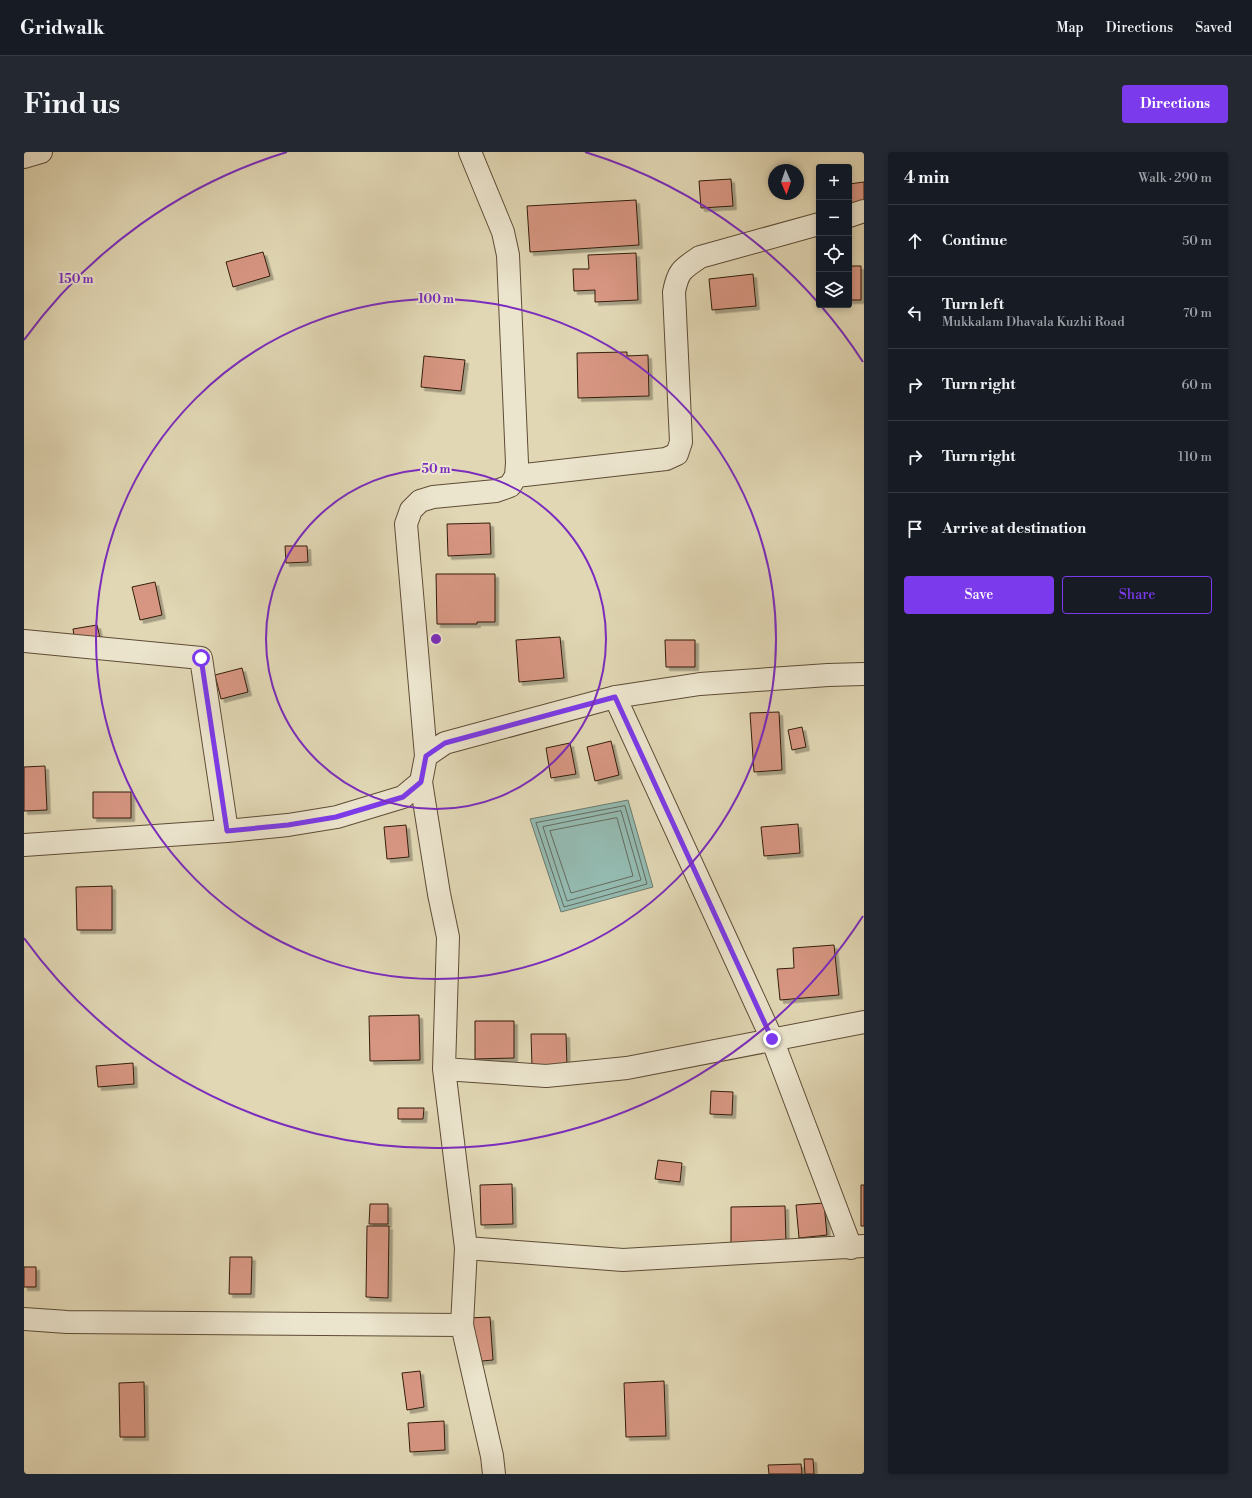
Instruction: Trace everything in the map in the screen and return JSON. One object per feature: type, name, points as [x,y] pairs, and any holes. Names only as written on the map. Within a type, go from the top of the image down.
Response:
[{"type":"street","points":[[24,157],[41,152]]},
{"type":"street","points":[[470,152],[503,232],[508,255],[517,463],[516,476],[510,486],[496,491],[433,497],[420,501],[411,510],[406,524],[426,756],[421,782],[439,894],[448,937],[444,1069],[466,1248],[462,1325],[492,1456],[494,1474]]},
{"type":"street","points":[[852,215],[864,211]]},
{"type":"street","points":[[516,476],[666,459],[677,454],[681,442],[674,292],[676,278],[683,268],[700,258],[816,225]]},
{"type":"street","points":[[24,641],[201,658],[227,831]]},
{"type":"street","points":[[426,756],[445,743],[615,697],[700,684],[864,674]]},
{"type":"street","points":[[466,1248],[623,1260],[857,1247],[772,1039],[615,697]]},
{"type":"street","points":[[24,845],[227,831],[288,825],[336,817],[403,797],[421,782]]},
{"type":"street","points":[[444,1069],[546,1076],[627,1068],[864,1022]]},
{"type":"street","points":[[24,1319],[67,1322],[462,1325]]},
{"type":"water","points":[[628,800],[653,887],[561,912],[530,819]]},
{"type":"building","points":[[731,179],[733,206],[701,208],[699,181]]},
{"type":"building","points":[[864,182],[864,208],[852,210],[852,184]]},
{"type":"building","points":[[636,200],[639,245],[530,252],[527,206]]},
{"type":"building","points":[[263,252],[270,276],[233,287],[226,262]]},
{"type":"building","points":[[636,253],[638,300],[595,302],[595,290],[574,291],[573,269],[589,269],[588,255]]},
{"type":"building","points":[[852,266],[861,266],[861,300],[852,300]]},
{"type":"building","points":[[753,274],[756,306],[712,310],[709,279]]},
{"type":"building","points":[[627,352],[627,356],[648,355],[649,396],[578,398],[577,353]]},
{"type":"building","points":[[424,356],[465,360],[461,391],[421,387]]},
{"type":"building","points":[[490,523],[491,554],[448,556],[447,524]]},
{"type":"building","points":[[285,546],[307,546],[308,562],[286,563]]},
{"type":"building","points":[[436,574],[495,574],[495,622],[477,622],[477,624],[437,624]]},
{"type":"building","points":[[155,582],[162,615],[140,620],[132,587]]},
{"type":"building","points":[[97,625],[100,638],[75,642],[73,629]]},
{"type":"building","points":[[560,637],[564,678],[519,682],[516,640]]},
{"type":"building","points":[[665,640],[695,640],[695,667],[666,667]]},
{"type":"building","points":[[242,668],[248,692],[221,699],[215,675]]},
{"type":"building","points":[[779,712],[782,770],[754,772],[750,713]]},
{"type":"building","points":[[802,727],[806,747],[792,750],[788,730]]},
{"type":"building","points":[[611,741],[619,775],[595,781],[587,747]]},
{"type":"building","points":[[570,743],[576,774],[551,778],[546,748]]},
{"type":"building","points":[[45,766],[47,810],[24,811],[24,767]]},
{"type":"building","points":[[93,792],[131,792],[131,818],[93,818]]},
{"type":"building","points":[[798,824],[800,853],[764,856],[761,827]]},
{"type":"building","points":[[406,825],[409,857],[387,859],[384,827]]},
{"type":"building","points":[[112,886],[112,930],[77,930],[76,887]]},
{"type":"building","points":[[834,945],[839,995],[780,1000],[777,969],[794,968],[793,948]]},
{"type":"building","points":[[419,1015],[420,1060],[370,1061],[369,1016]]},
{"type":"building","points":[[475,1021],[514,1021],[514,1058],[475,1059]]},
{"type":"building","points":[[531,1034],[566,1034],[567,1067],[532,1067]]},
{"type":"building","points":[[133,1063],[134,1084],[98,1087],[96,1066]]},
{"type":"building","points":[[711,1091],[733,1092],[732,1115],[710,1114]]},
{"type":"building","points":[[398,1108],[424,1108],[423,1119],[398,1119]]},
{"type":"building","points":[[658,1160],[682,1163],[680,1182],[655,1179]]},
{"type":"building","points":[[512,1184],[513,1224],[481,1225],[480,1185]]},
{"type":"building","points":[[861,1185],[864,1185],[864,1226],[861,1226]]},
{"type":"building","points":[[824,1203],[827,1235],[799,1238],[796,1205]]},
{"type":"building","points":[[370,1204],[388,1204],[388,1224],[369,1224]]},
{"type":"building","points":[[785,1206],[786,1244],[731,1245],[731,1207]]},
{"type":"building","points":[[367,1226],[389,1226],[388,1298],[366,1297]]},
{"type":"building","points":[[230,1257],[252,1257],[251,1294],[229,1294]]},
{"type":"building","points":[[24,1267],[36,1267],[36,1287],[24,1287]]},
{"type":"building","points":[[490,1317],[493,1360],[471,1362],[468,1318]]},
{"type":"building","points":[[420,1371],[424,1407],[407,1410],[402,1373]]},
{"type":"building","points":[[664,1381],[666,1436],[626,1437],[624,1383]]},
{"type":"building","points":[[144,1382],[145,1437],[120,1437],[119,1383]]},
{"type":"building","points":[[444,1421],[445,1450],[410,1452],[408,1423]]},
{"type":"building","points":[[804,1459],[813,1459],[814,1474],[805,1474]]},
{"type":"building","points":[[801,1464],[802,1474],[769,1474],[768,1465]]},
{"type":"route","points":[[201,658],[227,831],[288,825],[336,817],[403,797],[421,782],[426,756],[445,743],[615,697],[772,1039]]}]
